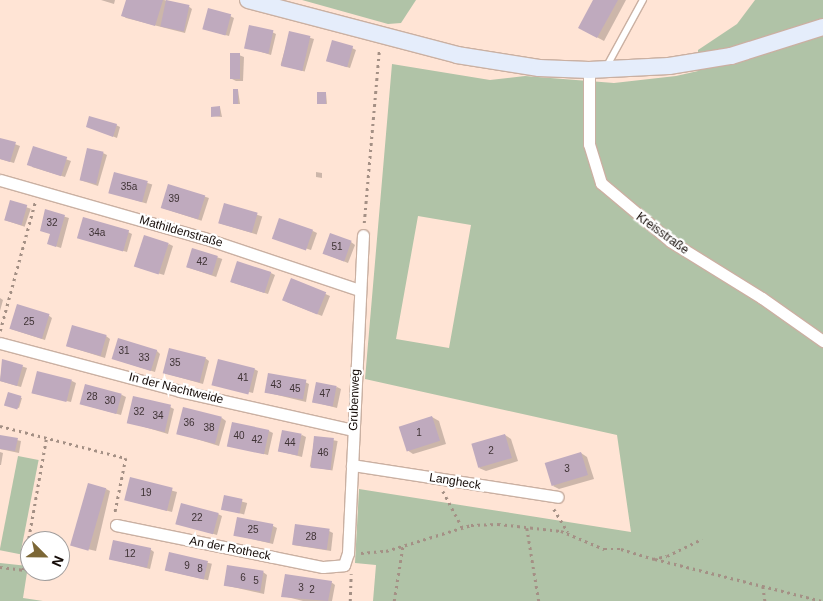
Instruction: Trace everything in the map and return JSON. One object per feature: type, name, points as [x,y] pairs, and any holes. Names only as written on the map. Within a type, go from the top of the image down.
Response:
[{"type":"street","points":[[248,0],[457,55],[539,68],[597,70],[669,66],[731,56],[823,27]]},
{"type":"street","name":"Kreisstraße","points":[[597,70],[589,144],[602,184],[670,242],[762,298],[823,341]]},
{"type":"street","name":"Mathildenstraße","points":[[0,180],[204,238],[359,290]]},
{"type":"street","name":"Grubenweg","points":[[344,565],[348,553],[363,235]]},
{"type":"street","name":"In der Nachtweide","points":[[0,343],[180,391],[353,430]]},
{"type":"street","name":"Langheck","points":[[352,465],[558,497]]},
{"type":"street","name":"An der Rotheck","points":[[116,525],[323,567],[344,565]]},
{"type":"lane","points":[[597,70],[642,0]]},
{"type":"path","points":[[363,235],[381,36]]},
{"type":"path","points":[[0,331],[38,191]]},
{"type":"path","points":[[0,426],[126,458],[114,508],[116,525]]},
{"type":"path","points":[[0,567],[24,570],[46,438]]},
{"type":"path","points":[[436,479],[462,527]]},
{"type":"path","points":[[546,495],[569,534]]},
{"type":"path","points":[[348,553],[386,550],[462,527],[508,524],[569,534],[604,549],[621,549],[653,559],[822,601]]},
{"type":"path","points":[[527,528],[539,601]]},
{"type":"path","points":[[653,559],[667,556],[702,539]]},
{"type":"path","points":[[394,601],[403,544]]},
{"type":"path","points":[[344,565],[352,575],[350,601]]},
{"type":"path","points":[[763,586],[765,601]]},
{"type":"green space","points":[[302,0],[416,0],[401,23],[388,24]]},
{"type":"green space","points":[[755,0],[823,0],[823,601],[373,601],[376,565],[355,563],[359,489],[631,532],[617,435],[365,379],[392,64],[490,80],[525,76],[614,83],[676,76],[698,71],[698,50],[737,24]],"holes":[[[418,216],[471,225],[449,348],[396,339]]]},
{"type":"green space","points":[[18,456],[39,460],[25,531],[20,531],[20,554],[0,550]]},
{"type":"green space","points":[[0,563],[20,565],[20,581],[26,581],[23,598],[43,601],[0,601]]},
{"type":"building","points":[[126,0],[163,0],[155,26],[121,16]]},
{"type":"building","points":[[166,0],[189,5],[184,31],[160,26]]},
{"type":"building","points":[[593,0],[618,0],[597,38],[578,28]]},
{"type":"building","points":[[208,8],[231,14],[225,35],[202,29]]},
{"type":"building","points":[[249,25],[273,30],[268,54],[244,48]]},
{"type":"building","points":[[289,31],[310,36],[302,71],[281,66]]},
{"type":"building","points":[[332,40],[353,46],[347,67],[326,61]]},
{"type":"building","points":[[230,53],[240,53],[240,79],[230,79]]},
{"type":"building","points":[[233,89],[238,89],[238,104],[233,104]]},
{"type":"building","points":[[317,92],[326,92],[326,104],[317,104]]},
{"type":"building","points":[[220,106],[220,116],[211,117],[211,107]]},
{"type":"building","points":[[89,116],[117,124],[113,137],[86,127]]},
{"type":"building","points":[[0,138],[16,142],[10,162],[0,159]]},
{"type":"building","points":[[33,146],[67,157],[61,176],[27,165]]},
{"type":"building","points":[[87,148],[104,152],[96,184],[80,180]]},
{"type":"building","points":[[114,172],[148,181],[142,202],[108,193]]},
{"type":"building","points":[[168,184],[205,195],[198,219],[161,208]]},
{"type":"building","points":[[10,200],[27,205],[22,225],[4,220]]},
{"type":"building","points":[[224,203],[258,213],[252,233],[218,223]]},
{"type":"building","points":[[45,209],[65,215],[56,247],[47,244],[50,234],[40,231]]},
{"type":"building","points":[[83,217],[129,230],[123,251],[77,238]]},
{"type":"building","points":[[279,218],[313,230],[306,251],[272,239]]},
{"type":"building","points":[[330,233],[352,241],[344,262],[322,254]]},
{"type":"building","points":[[144,235],[169,243],[159,274],[134,266]]},
{"type":"building","points":[[192,248],[218,256],[212,275],[186,267]]},
{"type":"building","points":[[237,261],[271,272],[264,293],[230,282]]},
{"type":"building","points":[[291,278],[326,292],[317,314],[282,300]]},
{"type":"building","points":[[17,304],[50,314],[42,339],[9,329]]},
{"type":"building","points":[[72,325],[107,335],[101,356],[66,346]]},
{"type":"building","points":[[118,338],[157,350],[151,371],[112,359]]},
{"type":"building","points":[[169,348],[206,357],[200,382],[163,373]]},
{"type":"building","points":[[2,359],[23,365],[17,386],[0,381]]},
{"type":"building","points":[[218,359],[255,368],[248,394],[211,385]]},
{"type":"building","points":[[37,371],[72,380],[66,402],[31,393]]},
{"type":"building","points":[[268,373],[306,380],[303,399],[265,393]]},
{"type":"building","points":[[316,382],[337,386],[333,407],[312,403]]},
{"type":"building","points":[[85,384],[122,394],[116,414],[80,404]]},
{"type":"building","points":[[8,392],[21,396],[17,409],[4,405]]},
{"type":"building","points":[[133,396],[171,405],[165,432],[127,423]]},
{"type":"building","points":[[183,407],[222,417],[215,444],[176,434]]},
{"type":"building","points":[[432,416],[440,441],[407,452],[399,427]]},
{"type":"building","points":[[232,422],[269,430],[264,454],[227,446]]},
{"type":"building","points":[[282,430],[302,434],[297,455],[278,452]]},
{"type":"building","points":[[505,434],[512,458],[478,468],[471,444]]},
{"type":"building","points":[[0,435],[18,438],[15,451],[0,449]]},
{"type":"building","points":[[314,436],[334,438],[331,470],[311,468]]},
{"type":"building","points":[[581,452],[588,475],[552,486],[545,463]]},
{"type":"building","points":[[130,477],[173,488],[167,511],[124,500]]},
{"type":"building","points":[[88,483],[106,488],[88,551],[70,545]]},
{"type":"building","points":[[224,495],[243,499],[239,514],[221,510]]},
{"type":"building","points":[[181,503],[219,513],[213,534],[175,524]]},
{"type":"building","points":[[237,517],[273,524],[270,543],[233,536]]},
{"type":"building","points":[[295,524],[330,529],[327,550],[292,545]]},
{"type":"building","points":[[113,540],[151,548],[147,568],[109,560]]},
{"type":"building","points":[[169,552],[208,561],[204,580],[165,571]]},
{"type":"building","points":[[227,565],[264,571],[260,592],[224,586]]},
{"type":"building","points":[[285,574],[332,581],[328,601],[281,597]]}]
